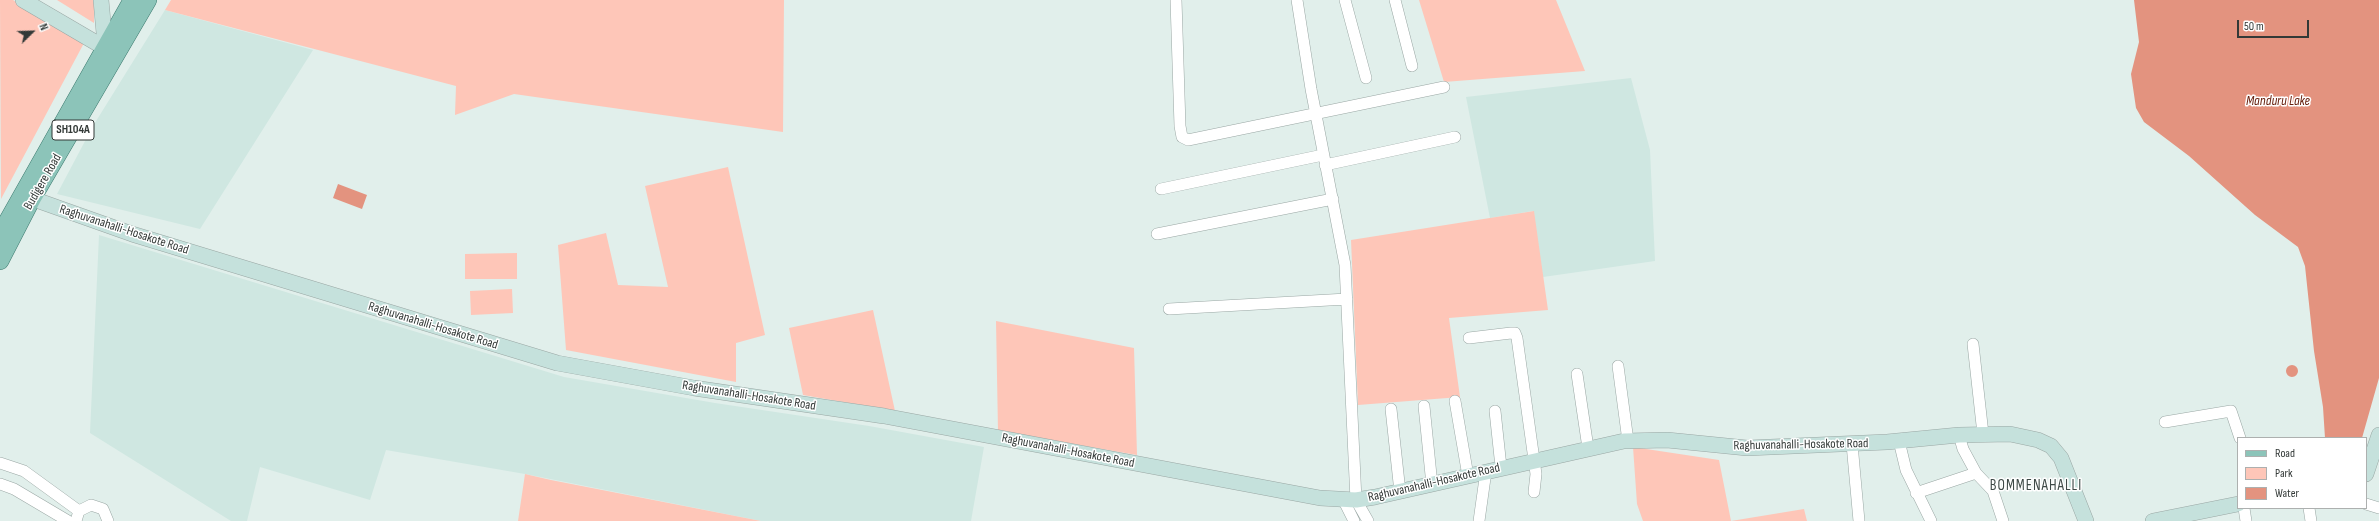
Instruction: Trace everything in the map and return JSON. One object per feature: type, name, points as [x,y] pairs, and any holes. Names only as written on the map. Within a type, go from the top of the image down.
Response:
[{"type":"main road","points":[[23,0],[111,46]]},
{"type":"main road","points":[[101,0],[102,24],[111,46]]},
{"type":"main road","name":"Budigere Road","points":[[0,261],[27,197],[111,46],[132,0]]},
{"type":"main road","name":"Budigere Road","points":[[111,46],[148,0]]},
{"type":"main road","name":"Budigere Road","points":[[0,234],[27,197]]},
{"type":"main road","name":"Raghuvanahalli-Hosakote Road","points":[[27,197],[132,234],[557,363],[694,388],[884,416],[1320,498],[1350,500],[1400,492],[1501,467],[1628,441],[1667,440],[1747,448],[1852,444],[1959,435],[2010,434],[2038,440],[2051,446],[2061,458],[2086,521]]},
{"type":"main road","points":[[2367,471],[2379,436]]},
{"type":"main road","points":[[2153,521],[2201,515],[2237,504]]},
{"type":"street","points":[[1176,0],[1180,126],[1182,137],[1188,140],[1444,87]]},
{"type":"street","points":[[1297,0],[1324,160],[1345,265],[1347,299],[1350,500],[1354,521]]},
{"type":"street","points":[[1345,0],[1366,78]]},
{"type":"street","points":[[1394,0],[1412,66]]},
{"type":"street","points":[[1161,188],[1455,137]]},
{"type":"street","points":[[1157,234],[1333,199]]},
{"type":"street","points":[[1169,309],[1347,299]]},
{"type":"street","points":[[1469,338],[1511,333],[1516,336],[1536,474],[1534,492]]},
{"type":"street","points":[[1973,344],[1983,434]]},
{"type":"street","points":[[1618,366],[1628,441]]},
{"type":"street","points":[[1577,374],[1588,448]]},
{"type":"street","points":[[1455,401],[1468,476]]},
{"type":"street","points":[[1424,406],[1432,485]]},
{"type":"street","points":[[1391,409],[1400,492]]},
{"type":"street","points":[[1495,410],[1501,467]]},
{"type":"street","points":[[2165,422],[2231,411],[2240,437]]},
{"type":"street","points":[[1959,435],[1963,449],[1976,473],[1993,491],[2003,521]]},
{"type":"street","points":[[1899,441],[1906,470],[1931,521]]},
{"type":"street","points":[[1852,444],[1859,521]]},
{"type":"street","points":[[0,462],[24,471],[78,516],[91,505],[97,505],[106,514],[108,521]]},
{"type":"street","points":[[1479,521],[1486,471]]},
{"type":"street","points":[[1916,493],[1976,473]]},
{"type":"street","points":[[0,484],[14,489],[68,521]]},
{"type":"street","points":[[1350,500],[1368,521]]},
{"type":"street","points":[[2367,504],[2379,508]]},
{"type":"street","points":[[2244,509],[2246,521]]},
{"type":"street","points":[[2309,509],[2311,521]]},
{"type":"shaded area","points":[[165,10],[313,50],[200,229],[57,194],[93,126]]},
{"type":"shaded area","points":[[1631,78],[1650,150],[1655,261],[1543,277],[1533,211],[1490,218],[1466,97]]},
{"type":"shaded area","points":[[99,235],[564,377],[715,403],[869,426],[984,447],[971,521],[761,521],[525,474],[386,450],[370,500],[260,467],[247,521],[231,521],[90,433]]},
{"type":"green space","points":[[0,0],[13,0],[84,43],[1,199]]},
{"type":"green space","points":[[57,0],[94,0],[94,23]]},
{"type":"green space","points":[[171,0],[784,0],[783,132],[514,94],[455,115],[456,86],[165,10]]},
{"type":"green space","points":[[1419,0],[1556,0],[1585,71],[1444,82]]},
{"type":"green space","points":[[728,167],[765,335],[736,343],[736,382],[566,350],[558,245],[606,233],[618,285],[668,287],[645,186]]},
{"type":"green space","points":[[1534,211],[1548,310],[1449,318],[1460,397],[1358,405],[1351,240]]},
{"type":"green space","points":[[517,253],[517,279],[465,279],[465,254]]},
{"type":"green space","points":[[512,289],[513,313],[471,315],[470,291]]},
{"type":"green space","points":[[873,310],[895,411],[803,395],[789,328]]},
{"type":"green space","points":[[996,321],[1134,348],[1137,455],[998,431]]},
{"type":"green space","points":[[1633,447],[1719,460],[1731,521],[1643,521],[1637,504]]},
{"type":"green space","points":[[525,474],[551,480],[761,521],[518,521]]},
{"type":"green space","points":[[1804,509],[1807,521],[1731,521]]},
{"type":"water","name":"Manduru Lake","points":[[2134,0],[2379,0],[2379,378],[2362,437],[2325,437],[2323,407],[2314,351],[2305,266],[2298,247],[2255,215],[2189,156],[2144,122],[2136,108],[2131,74],[2139,42]]},
{"type":"water","points":[[338,184],[367,195],[362,209],[333,198]]},
{"type":"water","points":[[2290,365],[2294,365],[2298,371],[2294,377],[2290,377],[2286,373],[2286,369]]},
{"type":"district","name":"BOMMENAHALLI","points":[[2036,486]]}]
